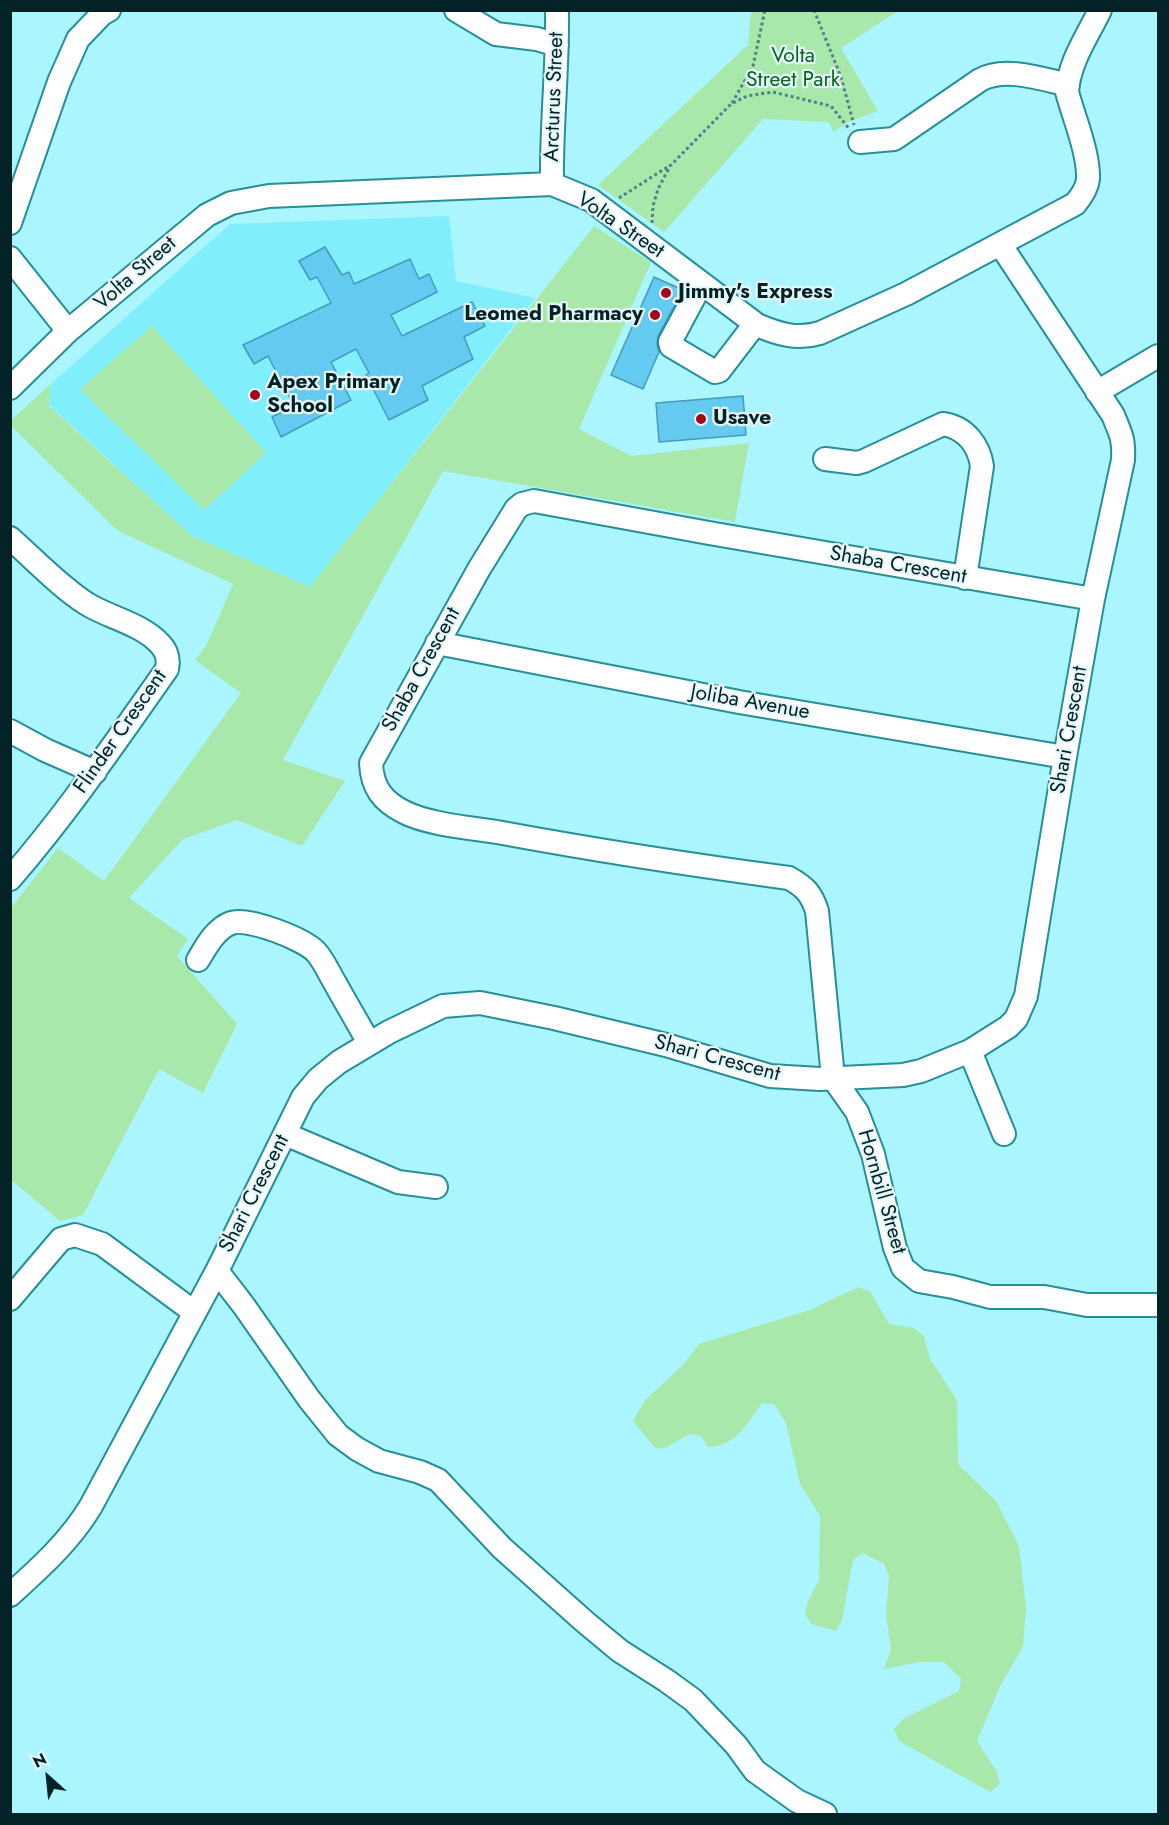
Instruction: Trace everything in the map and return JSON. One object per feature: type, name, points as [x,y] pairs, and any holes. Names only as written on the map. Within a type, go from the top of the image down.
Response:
[{"type":"street","points":[[10,223],[59,82],[78,39],[102,14],[109,10]]},
{"type":"street","points":[[456,10],[496,34],[537,39],[557,45]]},
{"type":"street","name":"Arcturus Street","points":[[552,184],[557,10]]},
{"type":"street","name":"Volta Street","points":[[10,388],[68,331],[199,221],[231,203],[268,196],[552,184],[591,200],[755,324],[778,334],[792,336],[820,333],[906,294],[1075,204],[1086,188],[1087,165],[1067,92],[1072,66],[1100,10]]},
{"type":"street","points":[[860,142],[894,139],[980,80],[995,74],[1068,85]]},
{"type":"street","name":"Shari Crescent","points":[[10,1595],[58,1550],[79,1525],[217,1271],[303,1097],[318,1079],[339,1062],[369,1044],[443,1006],[480,1003],[644,1040],[770,1076],[800,1079],[833,1078],[903,1075],[921,1071],[970,1051],[1008,1027],[1016,1019],[1026,996],[1093,599],[1123,460],[1123,439],[1113,415],[1000,244]]},
{"type":"street","points":[[10,258],[68,331]]},
{"type":"street","points":[[701,284],[670,342],[671,346],[715,372],[719,371],[755,324]]},
{"type":"street","points":[[1097,392],[1158,356]]},
{"type":"street","points":[[825,459],[857,463],[864,461],[943,424],[957,427],[966,434],[980,452],[982,466],[965,578]]},
{"type":"street","name":"Shaba Crescent","points":[[833,1078],[817,911],[812,896],[800,884],[789,878],[540,840],[414,817],[393,806],[383,797],[374,784],[371,763],[437,643],[512,515],[522,504],[534,501],[1093,599]]},
{"type":"street","name":"Flinder Crescent","points":[[10,538],[72,594],[101,612],[146,632],[161,645],[167,655],[167,669],[94,772],[36,849],[10,879]]},
{"type":"street","name":"Joliba Avenue","points":[[437,643],[739,702],[1065,757]]},
{"type":"street","points":[[10,731],[94,772]]},
{"type":"street","points":[[198,960],[210,941],[227,925],[236,922],[272,929],[299,940],[317,953],[369,1044]]},
{"type":"street","points":[[970,1051],[1004,1134]]},
{"type":"street","name":"Hornbill Street","points":[[833,1078],[857,1112],[873,1154],[895,1248],[903,1268],[919,1281],[953,1287],[990,1298],[1044,1297],[1087,1305],[1158,1305]]},
{"type":"street","points":[[285,1134],[398,1182],[436,1187]]},
{"type":"street","points":[[10,1299],[62,1239],[75,1235],[102,1244],[194,1312]]},
{"type":"street","points":[[217,1271],[309,1399],[338,1435],[379,1461],[420,1472],[438,1480],[502,1548],[585,1622],[620,1650],[693,1700],[722,1730],[755,1772],[797,1801],[825,1815]]},
{"type":"path","points":[[603,210],[670,166],[731,104],[753,66],[765,10]]},
{"type":"path","points":[[814,10],[841,77],[860,142]]},
{"type":"path","points":[[731,104],[747,96],[773,92],[831,106],[860,142]]},
{"type":"path","points":[[642,239],[651,227],[653,206],[658,189],[670,166]]},
{"type":"shaded area","name":"Apex Primary School","points":[[449,216],[456,281],[535,298],[310,588],[192,536],[49,405],[51,384],[230,224]]},
{"type":"green space","name":"Volta Street Park","points":[[751,11],[898,11],[841,48],[878,111],[850,121],[833,132],[829,122],[763,119],[664,232],[598,185],[748,45]]},
{"type":"green space","points":[[594,226],[651,262],[579,429],[631,456],[749,443],[735,522],[443,471],[283,760],[345,781],[302,846],[237,820],[183,839],[129,898],[188,939],[177,956],[237,1024],[203,1093],[159,1069],[83,1215],[60,1221],[11,1180],[11,908],[58,848],[104,881],[241,693],[195,660],[206,646],[233,584],[118,531],[11,426],[11,420],[51,384],[49,406],[192,536],[310,587]]},
{"type":"green space","points":[[152,326],[266,453],[204,510],[80,389]]},
{"type":"green space","points":[[858,1287],[870,1291],[889,1324],[914,1328],[924,1336],[930,1359],[957,1400],[958,1464],[996,1501],[1019,1546],[1026,1608],[1023,1647],[1001,1684],[977,1741],[997,1772],[1000,1784],[990,1792],[899,1741],[894,1729],[903,1719],[959,1691],[961,1679],[944,1662],[920,1662],[884,1669],[891,1650],[886,1614],[889,1576],[884,1564],[863,1553],[853,1560],[842,1620],[836,1631],[811,1624],[805,1614],[808,1601],[819,1580],[820,1516],[800,1484],[786,1423],[774,1404],[762,1403],[740,1433],[726,1443],[717,1446],[708,1447],[701,1436],[689,1434],[667,1447],[656,1449],[633,1421],[645,1400],[683,1365],[699,1344],[810,1310]]},
{"type":"building","points":[[325,247],[342,275],[349,272],[354,284],[410,259],[419,279],[429,274],[437,292],[391,315],[402,336],[472,302],[485,326],[464,337],[473,359],[422,386],[428,400],[389,420],[366,375],[369,373],[356,349],[331,362],[351,400],[281,437],[272,417],[294,406],[268,356],[254,364],[243,345],[331,303],[317,277],[310,280],[299,261]]},
{"type":"building","points":[[654,277],[683,290],[658,336],[659,352],[643,389],[611,375]]},
{"type":"building","name":"Usave","points":[[743,396],[746,435],[659,442],[656,403]]},
{"type":"place","name":"Jimmy's Express","points":[[666,293]]},
{"type":"place","name":"Leomed Pharmacy","points":[[655,315]]},
{"type":"place","name":"Apex Primary School","points":[[255,395]]},
{"type":"place","name":"Usave","points":[[701,419]]}]
